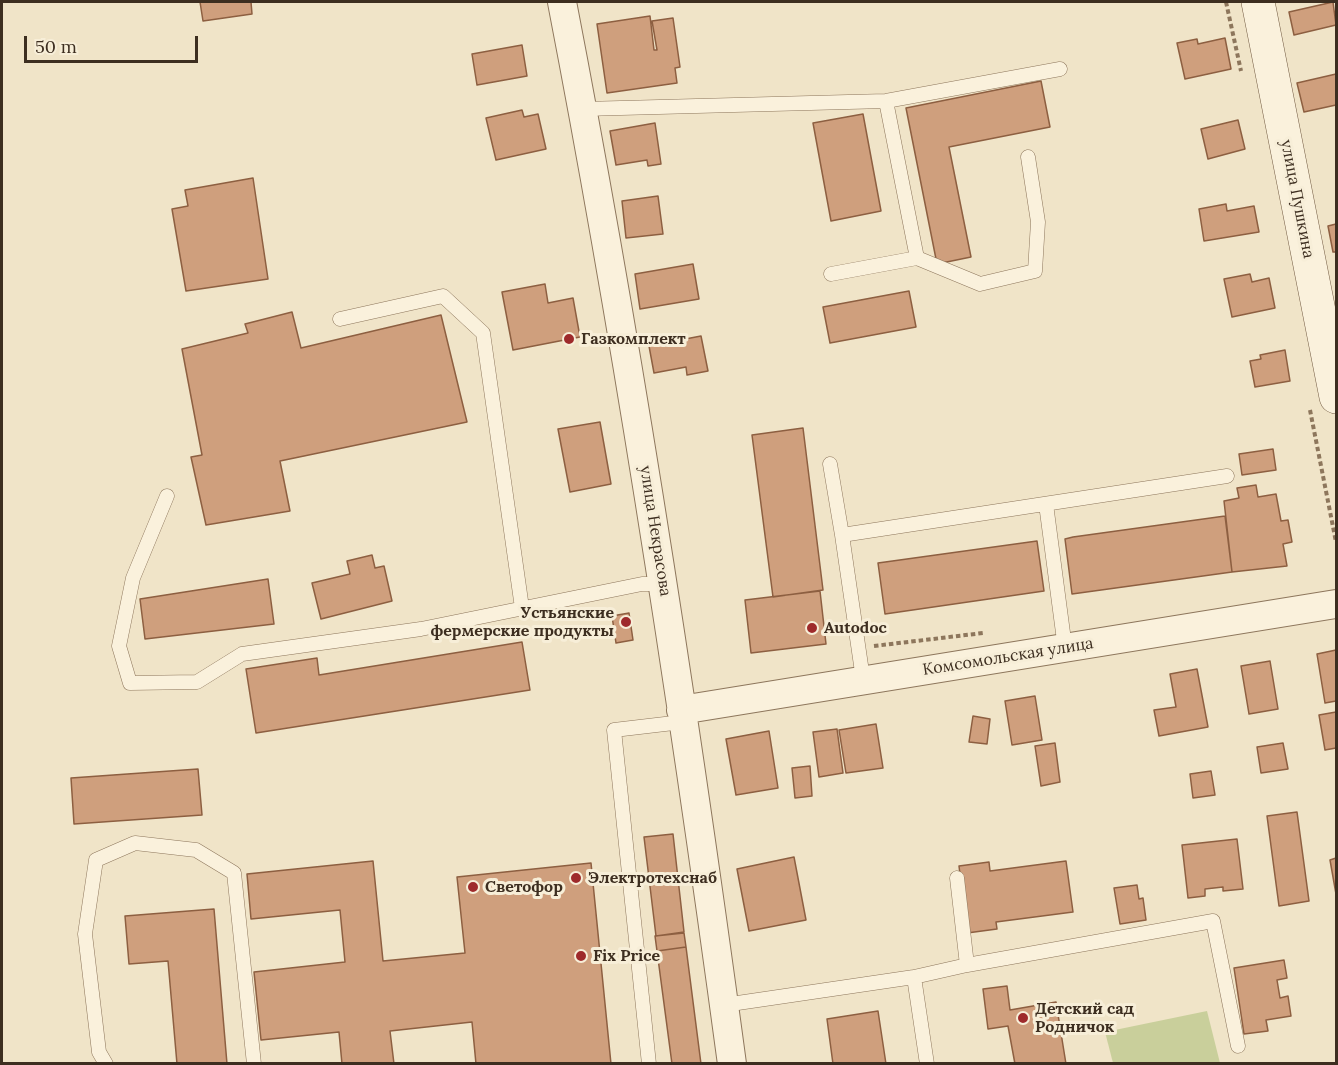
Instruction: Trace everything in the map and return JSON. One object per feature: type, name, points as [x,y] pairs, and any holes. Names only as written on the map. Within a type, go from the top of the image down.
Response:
[{"type":"main road","name":"улица Пушкина","points":[[1258,2],[1336,397]]},
{"type":"street","name":"улица Некрасова","points":[[562,2],[583,109],[664,584],[732,1064]]},
{"type":"street","name":"Комсомольская улица","points":[[681,716],[863,679],[1336,604]]},
{"type":"lane","points":[[583,109],[886,101],[1060,69]]},
{"type":"lane","points":[[886,101],[917,258]]},
{"type":"lane","points":[[831,274],[917,258],[980,284],[1035,271],[1038,222],[1028,157]]},
{"type":"lane","points":[[340,319],[443,296],[483,333],[522,608]]},
{"type":"lane","points":[[830,464],[863,679]]},
{"type":"lane","points":[[842,536],[1227,477]]},
{"type":"lane","points":[[167,496],[134,578],[119,646],[130,683],[197,682],[242,654],[421,629],[642,584],[664,584]]},
{"type":"lane","points":[[1046,504],[1065,648]]},
{"type":"lane","points":[[650,1064],[614,730],[681,716]]},
{"type":"lane","points":[[106,1064],[99,1052],[85,934],[96,860],[135,843],[196,850],[234,873],[254,1064]]},
{"type":"lane","points":[[957,878],[968,965]]},
{"type":"lane","points":[[724,1005],[914,977],[968,965],[1213,921],[1238,1046]]},
{"type":"lane","points":[[914,977],[927,1064]]},
{"type":"green space","points":[[1207,1011],[1220,1063],[1113,1063],[1105,1032]]},
{"type":"building","points":[[200,2],[251,2],[252,14],[203,21]]},
{"type":"building","points":[[1333,2],[1336,25],[1294,35],[1289,12]]},
{"type":"building","points":[[650,16],[654,50],[657,50],[652,21],[673,18],[680,67],[675,68],[677,83],[607,93],[597,24]]},
{"type":"building","points":[[1225,38],[1231,69],[1185,79],[1177,43],[1197,39],[1198,44]]},
{"type":"building","points":[[522,45],[527,76],[477,85],[472,54]]},
{"type":"building","points":[[1336,74],[1336,105],[1304,112],[1297,83]]},
{"type":"building","points":[[1041,81],[1050,127],[949,147],[971,257],[937,264],[906,108]]},
{"type":"building","points":[[522,110],[524,117],[538,114],[546,149],[496,160],[486,118]]},
{"type":"building","points":[[863,114],[881,211],[831,221],[813,123]]},
{"type":"building","points":[[1238,120],[1245,149],[1208,159],[1201,129]]},
{"type":"building","points":[[655,123],[661,164],[648,166],[647,160],[616,165],[610,131]]},
{"type":"building","points":[[253,178],[268,279],[186,291],[172,209],[188,206],[185,190]]},
{"type":"building","points":[[658,196],[663,234],[626,238],[622,201]]},
{"type":"building","points":[[1226,204],[1227,211],[1254,206],[1259,232],[1204,241],[1199,209]]},
{"type":"building","points":[[1336,224],[1336,252],[1333,252],[1328,226]]},
{"type":"building","points":[[693,264],[699,299],[640,309],[635,274]]},
{"type":"building","points":[[1250,274],[1252,282],[1269,278],[1275,308],[1232,317],[1224,279]]},
{"type":"building","points":[[545,284],[548,303],[573,298],[580,337],[513,350],[502,292]]},
{"type":"building","points":[[909,291],[916,327],[830,343],[823,307]]},
{"type":"building","points":[[292,312],[301,348],[441,315],[467,422],[280,461],[290,511],[206,525],[191,457],[202,455],[182,349],[248,333],[245,324]]},
{"type":"building","points":[[701,336],[708,371],[687,375],[686,367],[654,373],[649,346]]},
{"type":"building","points":[[1285,350],[1290,381],[1255,387],[1250,361],[1261,359],[1260,355]]},
{"type":"building","points":[[600,422],[611,484],[570,492],[558,429]]},
{"type":"building","points":[[803,428],[823,590],[773,597],[752,435]]},
{"type":"building","points":[[1273,449],[1276,470],[1242,475],[1239,454]]},
{"type":"building","points":[[1256,485],[1258,497],[1276,494],[1281,521],[1288,520],[1292,542],[1283,544],[1287,566],[1232,572],[1224,501],[1239,498],[1237,488]]},
{"type":"building","points":[[1225,516],[1232,572],[1072,594],[1065,539]]},
{"type":"building","points":[[1037,541],[1044,591],[885,614],[878,563]]},
{"type":"building","points":[[372,555],[375,568],[384,566],[392,601],[321,619],[312,583],[350,574],[347,561]]},
{"type":"building","points":[[268,579],[274,624],[145,639],[140,599]]},
{"type":"building","points":[[820,591],[826,644],[751,653],[745,600]]},
{"type":"building","points":[[629,613],[633,640],[616,643],[612,616]]},
{"type":"building","points":[[522,642],[530,690],[256,733],[246,669],[317,658],[319,675]]},
{"type":"building","points":[[1336,650],[1336,701],[1325,703],[1317,654]]},
{"type":"building","points":[[1270,661],[1278,709],[1249,714],[1241,666]]},
{"type":"building","points":[[1197,669],[1208,727],[1159,736],[1154,710],[1176,707],[1170,674]]},
{"type":"building","points":[[1035,696],[1042,740],[1012,745],[1005,701]]},
{"type":"building","points":[[1336,712],[1336,748],[1325,750],[1319,715]]},
{"type":"building","points":[[973,716],[990,719],[987,744],[969,742]]},
{"type":"building","points":[[876,724],[883,768],[846,773],[839,730]]},
{"type":"building","points":[[837,729],[843,773],[819,777],[813,732]]},
{"type":"building","points":[[769,731],[778,788],[736,795],[726,739]]},
{"type":"building","points":[[1055,743],[1060,782],[1041,786],[1035,746]]},
{"type":"building","points":[[1283,743],[1288,769],[1261,773],[1257,747]]},
{"type":"building","points":[[810,766],[812,796],[795,798],[792,768]]},
{"type":"building","points":[[198,769],[202,815],[74,824],[71,778]]},
{"type":"building","points":[[1211,771],[1215,795],[1193,798],[1190,774]]},
{"type":"building","points":[[1297,812],[1309,901],[1279,906],[1267,816]]},
{"type":"building","points":[[673,834],[684,932],[656,936],[644,837]]},
{"type":"building","points":[[1237,839],[1243,889],[1223,891],[1223,887],[1205,889],[1205,896],[1188,898],[1182,845]]},
{"type":"building","points":[[794,857],[806,920],[749,931],[737,869]]},
{"type":"building","points":[[1336,858],[1336,894],[1330,860]]},
{"type":"building","points":[[373,861],[383,961],[465,953],[457,877],[591,863],[611,1064],[476,1064],[472,1022],[390,1031],[394,1064],[342,1064],[339,1032],[261,1040],[254,972],[345,962],[340,910],[251,919],[247,874]]},
{"type":"building","points":[[1066,861],[1073,912],[996,922],[997,929],[967,933],[959,866],[989,862],[990,871]]},
{"type":"building","points":[[1137,885],[1139,899],[1143,898],[1146,920],[1120,924],[1114,888]]},
{"type":"building","points":[[214,909],[227,1064],[177,1064],[168,961],[129,964],[125,916]]},
{"type":"building","points":[[684,933],[686,947],[657,951],[655,936]]},
{"type":"building","points":[[686,947],[701,1064],[672,1064],[657,951]]},
{"type":"building","points":[[1284,960],[1287,978],[1277,980],[1280,998],[1288,996],[1291,1016],[1266,1020],[1268,1031],[1244,1034],[1234,968]]},
{"type":"building","name":"Детский сад Родничок","points":[[1007,986],[1010,1010],[1056,1002],[1066,1064],[1015,1064],[1008,1026],[988,1029],[983,989]]},
{"type":"building","points":[[878,1011],[886,1064],[833,1064],[827,1019]]},
{"type":"place","name":"Газкомплект","points":[[569,339]]},
{"type":"place","name":"Устьянские фермерские продукты","points":[[626,622]]},
{"type":"place","name":"Autodoc","points":[[812,628]]},
{"type":"place","name":"Электротехснаб","points":[[576,878]]},
{"type":"place","name":"Светофор","points":[[473,887]]},
{"type":"place","name":"Fix Price","points":[[581,956]]},
{"type":"place","name":"Детский сад Родничок","points":[[1023,1018]]}]
